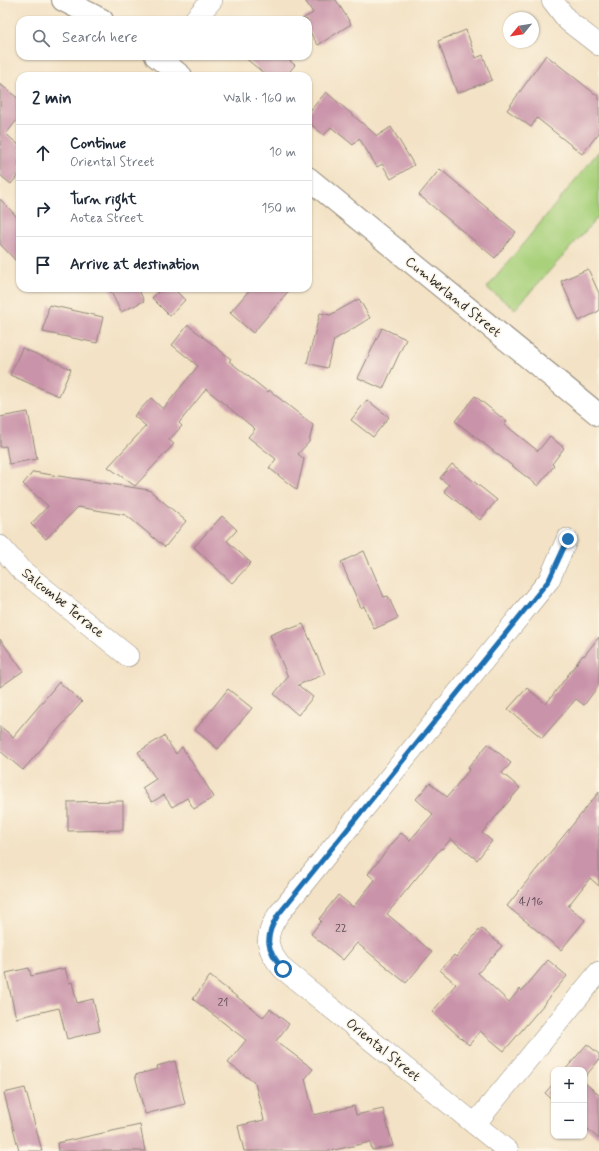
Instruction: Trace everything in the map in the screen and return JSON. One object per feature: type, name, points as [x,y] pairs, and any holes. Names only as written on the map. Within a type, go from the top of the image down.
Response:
[{"type":"main road","points":[[63,0],[94,16]]},
{"type":"main road","points":[[162,60],[176,72]]},
{"type":"main road","name":"Cumberland Street","points":[[312,181],[599,415]]},
{"type":"street","points":[[198,16],[212,0]]},
{"type":"street","points":[[552,0],[568,21],[599,45]]},
{"type":"street","name":"Oriental Street","points":[[508,1151],[283,969],[273,957],[268,942],[271,926],[278,915],[549,580],[568,539]]},
{"type":"street","name":"Salcombe Terrace","points":[[0,546],[20,569],[128,656]]},
{"type":"street","points":[[475,1124],[599,972]]},
{"type":"green space","points":[[599,151],[599,216],[515,309],[487,288]]},
{"type":"building","points":[[305,0],[336,0],[351,24],[318,45],[312,35],[312,16],[308,16],[313,13]]},
{"type":"building","points":[[466,30],[476,58],[483,55],[492,80],[457,93],[438,41]]},
{"type":"building","points":[[546,55],[599,97],[599,133],[582,154],[537,118],[531,127],[507,110]]},
{"type":"building","points":[[248,60],[289,60],[295,65],[289,72],[262,72]]},
{"type":"building","points":[[0,84],[16,97],[16,121],[6,134],[16,143],[16,178],[11,184],[0,175]]},
{"type":"building","points":[[326,92],[377,136],[391,127],[414,165],[391,179],[382,164],[377,167],[359,138],[353,145],[331,127],[324,135],[312,125],[312,108]]},
{"type":"building","points":[[440,169],[516,232],[495,258],[419,195]]},
{"type":"building","points":[[0,199],[16,216],[16,261],[0,244]]},
{"type":"building","points":[[588,269],[599,293],[599,311],[579,321],[561,281]]},
{"type":"building","points":[[111,292],[140,292],[144,301],[121,312]]},
{"type":"building","points":[[158,292],[177,292],[185,300],[170,316],[152,298]]},
{"type":"building","points":[[248,292],[288,292],[253,333],[230,313]]},
{"type":"building","points":[[359,299],[370,318],[334,340],[327,368],[307,363],[320,313],[330,315]]},
{"type":"building","points":[[49,305],[103,317],[97,343],[43,332]]},
{"type":"building","points":[[188,325],[231,359],[229,361],[313,425],[309,442],[298,454],[304,459],[297,490],[269,468],[276,459],[248,437],[255,429],[206,389],[179,423],[182,426],[169,440],[174,444],[135,486],[108,467],[146,426],[134,416],[151,398],[163,409],[198,366],[172,345]]},
{"type":"building","points":[[382,328],[406,339],[383,389],[358,378]]},
{"type":"building","points":[[22,348],[71,369],[59,396],[10,375]]},
{"type":"building","points":[[475,396],[507,422],[504,424],[538,451],[550,436],[564,448],[552,464],[554,466],[538,486],[455,421]]},
{"type":"building","points":[[367,400],[389,417],[373,437],[351,420]]},
{"type":"building","points":[[28,412],[37,459],[9,464],[6,446],[0,447],[0,417]]},
{"type":"building","points":[[452,464],[497,500],[480,520],[444,491],[449,485],[440,478]]},
{"type":"building","points":[[33,472],[149,490],[186,521],[165,547],[126,515],[78,507],[46,539],[31,524],[48,506],[23,484]]},
{"type":"building","points":[[222,516],[237,530],[227,541],[251,563],[232,583],[194,547]]},
{"type":"building","points":[[364,551],[384,597],[388,596],[398,618],[374,629],[364,606],[361,608],[341,562]]},
{"type":"building","points":[[303,624],[325,674],[298,685],[313,697],[298,715],[274,694],[288,677],[270,635],[289,627],[290,629]]},
{"type":"building","points":[[599,637],[599,685],[584,705],[576,699],[542,738],[508,709],[527,688],[546,704],[583,655],[584,656]]},
{"type":"building","points":[[0,639],[23,671],[0,687]]},
{"type":"building","points":[[59,682],[82,702],[23,770],[0,751],[0,726],[13,737]]},
{"type":"building","points":[[228,689],[252,708],[218,749],[195,730]]},
{"type":"building","points":[[164,736],[176,754],[182,747],[214,797],[194,809],[187,798],[172,807],[164,795],[152,802],[142,788],[156,779],[138,752]]},
{"type":"building","points":[[488,744],[511,763],[502,773],[520,788],[482,833],[492,841],[477,860],[451,839],[442,849],[441,848],[387,914],[432,952],[406,983],[357,943],[343,960],[311,934],[321,921],[319,919],[338,895],[353,907],[375,880],[368,874],[401,833],[410,840],[433,814],[416,799],[430,783],[447,797]]},
{"type":"building","points":[[599,792],[599,886],[590,878],[568,906],[585,920],[561,950],[507,906]]},
{"type":"building","points":[[123,801],[123,830],[68,831],[68,802]]},
{"type":"building","points":[[481,928],[502,946],[478,973],[509,1002],[520,989],[522,991],[548,960],[567,976],[504,1051],[480,1031],[469,1045],[432,1012],[456,984],[440,970],[454,955],[456,957]]},
{"type":"building","points":[[29,968],[31,976],[65,968],[69,983],[72,982],[77,1003],[93,999],[100,1031],[67,1039],[59,1008],[16,1018],[6,973]]},
{"type":"building","points":[[210,976],[263,1017],[270,1009],[289,1024],[276,1041],[313,1069],[305,1079],[314,1115],[354,1106],[356,1115],[383,1109],[393,1146],[372,1150],[370,1142],[330,1151],[244,1151],[238,1126],[264,1120],[255,1083],[228,1063],[246,1040],[193,999]]},
{"type":"building","points":[[587,1044],[599,1054],[599,1060],[587,1074],[587,1067],[568,1067]]},
{"type":"building","points":[[175,1061],[185,1104],[145,1114],[135,1075],[158,1069],[157,1066]]},
{"type":"building","points":[[587,1085],[599,1095],[599,1139],[587,1129]]},
{"type":"building","points":[[551,1086],[551,1098],[545,1093]]},
{"type":"building","points":[[25,1088],[42,1151],[19,1151],[4,1093]]},
{"type":"building","points":[[140,1125],[145,1151],[58,1151],[57,1143]]},
{"type":"route","points":[[283,969],[273,957],[268,942],[271,926],[278,915],[549,580],[568,539]]}]
